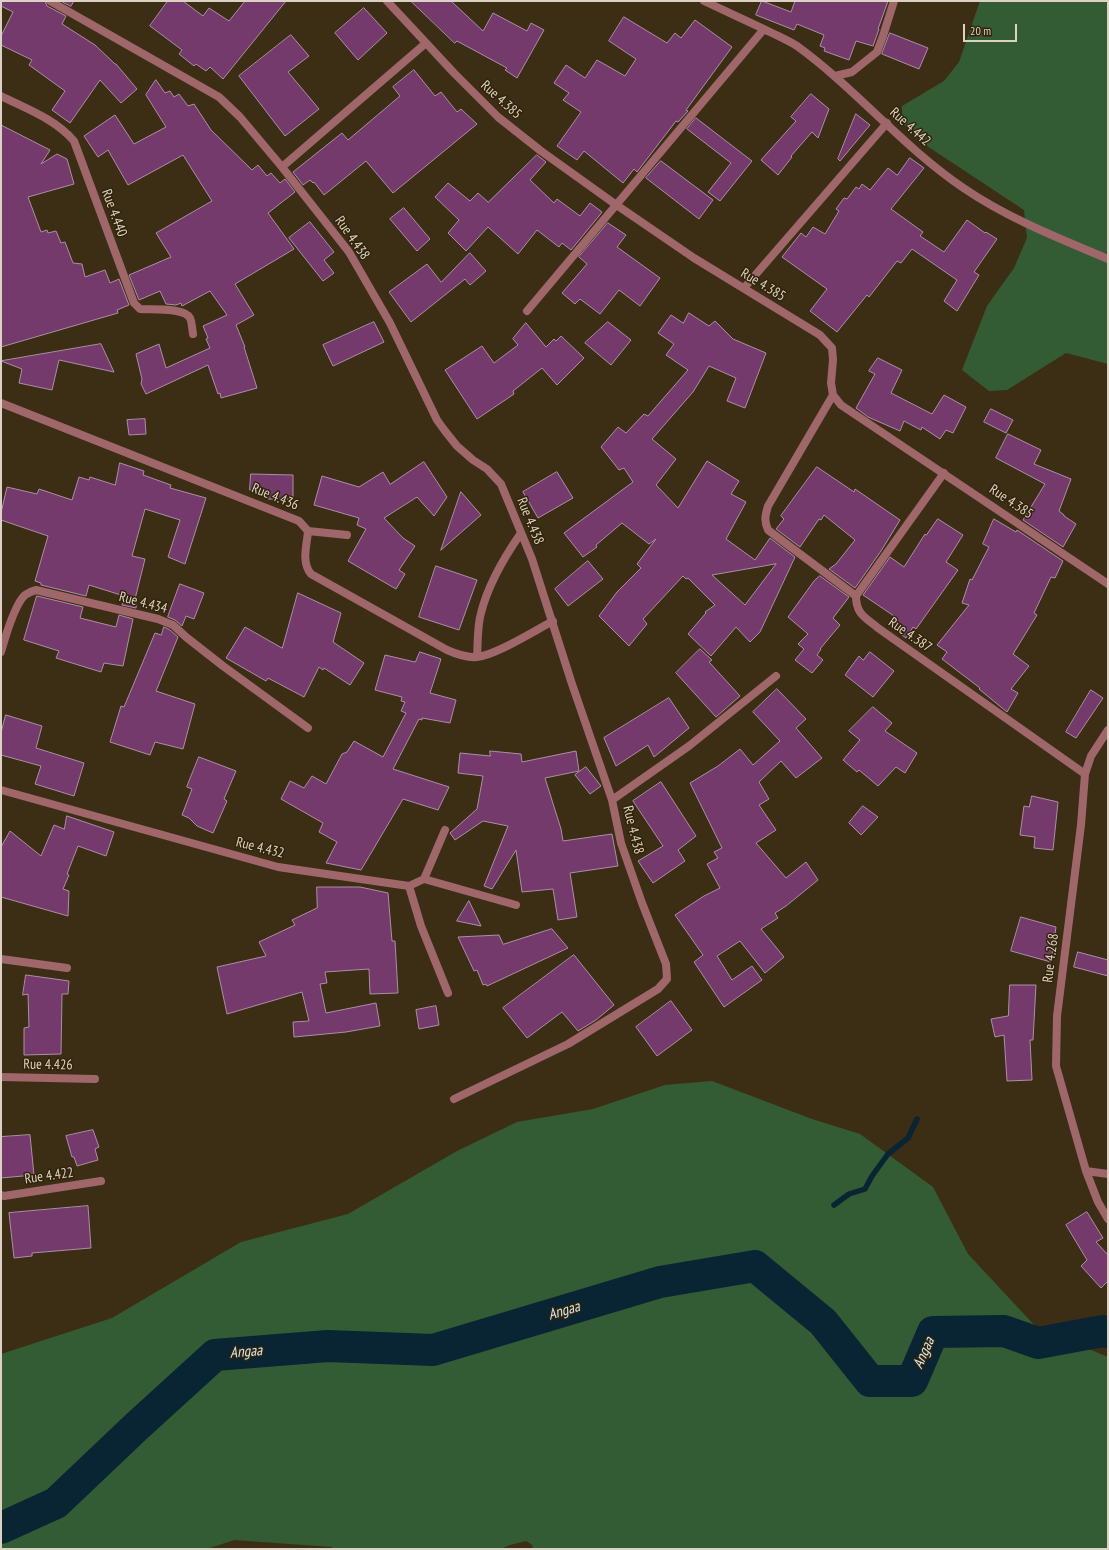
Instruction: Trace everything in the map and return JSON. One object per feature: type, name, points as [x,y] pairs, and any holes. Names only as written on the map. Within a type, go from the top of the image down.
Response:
[{"type":"street","name":"Rue 4.438","points":[[50,1],[219,97],[240,117],[282,166],[349,252],[390,323],[437,420],[457,446],[473,460],[487,469],[501,484],[532,559],[572,684],[612,800],[621,843],[642,903],[666,964],[667,979],[658,989],[568,1044],[454,1099]]},
{"type":"street","name":"Rue 4.385","points":[[388,1],[426,43],[498,117],[541,151],[694,258],[820,335],[832,348],[833,360],[831,384],[833,396],[842,405],[1108,584]]},
{"type":"street","points":[[835,76],[852,72],[876,52],[883,36],[894,1]]},
{"type":"street","name":"Rue 4.442","points":[[707,2],[795,45],[835,76],[908,144],[962,187],[1014,218],[1108,259]]},
{"type":"street","points":[[527,311],[615,204],[764,29]]},
{"type":"street","points":[[282,166],[426,43]]},
{"type":"street","name":"Rue 4.440","points":[[1,96],[55,123],[74,141],[134,303],[140,309],[176,310],[186,313],[190,319],[193,334]]},
{"type":"street","points":[[744,288],[887,123]]},
{"type":"street","points":[[833,396],[768,506],[765,516],[765,524],[768,530],[856,596],[944,473]]},
{"type":"street","name":"Rue 4.436","points":[[1,403],[299,521],[308,531]]},
{"type":"street","points":[[347,535],[308,531],[305,563],[311,574],[446,650],[460,656],[477,657],[495,651],[553,621]]},
{"type":"street","points":[[477,657],[480,614],[490,587],[511,547],[521,532]]},
{"type":"street","name":"Rue 4.434","points":[[1,652],[4,632],[20,600],[26,594],[36,590],[158,619],[173,625],[223,666],[308,728]]},
{"type":"street","name":"Rue 4.387","points":[[856,596],[856,605],[859,612],[878,628],[1085,774]]},
{"type":"street","points":[[612,800],[689,746],[776,676]]},
{"type":"street","name":"Rue 4.268","points":[[1108,730],[1090,756],[1085,774],[1081,825],[1057,1016],[1056,1066],[1086,1171],[1098,1202],[1108,1219]]},
{"type":"street","name":"Rue 4.432","points":[[1,790],[278,867],[409,886]]},
{"type":"street","points":[[424,879],[445,830]]},
{"type":"street","points":[[448,993],[420,926],[409,886],[424,879],[516,905]]},
{"type":"street","points":[[1,959],[67,968]]},
{"type":"street","name":"Rue 4.426","points":[[1,1077],[95,1079]]},
{"type":"street","points":[[1086,1171],[1108,1174]]},
{"type":"street","name":"Rue 4.422","points":[[1,1195],[4,1196],[101,1182]]},
{"type":"green space","points":[[980,1],[1108,1],[1108,364],[1066,353],[1007,390],[989,391],[962,370],[987,306],[1014,268],[1027,238],[1024,210],[927,146],[902,123],[902,106],[944,81],[959,62]]},
{"type":"green space","points":[[712,1081],[812,1119],[860,1134],[933,1187],[968,1254],[1036,1327],[1108,1357],[1108,1549],[534,1549],[531,1544],[526,1541],[501,1549],[332,1549],[332,1547],[234,1540],[207,1549],[1,1549],[1,1354],[112,1318],[241,1242],[348,1214],[457,1151],[517,1122],[593,1109],[665,1085]]},
{"type":"building","points":[[1,1],[45,1],[47,6],[66,16],[62,24],[95,45],[116,64],[137,89],[121,103],[100,80],[70,123],[52,110],[65,91],[29,65],[32,60],[1,45],[1,36],[13,12],[1,6]]},
{"type":"building","points":[[61,1],[74,1],[71,6]]},
{"type":"building","points":[[168,1],[183,1],[203,16],[209,8],[229,21],[245,1],[286,1],[223,79],[210,67],[206,71],[196,64],[194,66],[179,54],[182,50],[150,26]]},
{"type":"building","points":[[411,1],[451,1],[483,31],[493,13],[527,31],[531,23],[544,30],[517,78],[505,70],[507,68],[457,41],[455,43]]},
{"type":"building","points":[[762,1],[791,12],[795,1],[888,1],[873,46],[856,41],[849,60],[824,51],[825,48],[820,46],[824,35],[797,24],[794,30],[756,15]]},
{"type":"building","points":[[364,8],[387,33],[358,60],[335,33]]},
{"type":"building","points":[[624,17],[667,43],[675,33],[681,38],[695,20],[732,47],[686,110],[688,111],[678,122],[676,121],[637,172],[634,169],[623,183],[584,151],[577,160],[557,146],[581,112],[563,100],[569,93],[554,83],[566,65],[585,78],[597,60],[625,76],[636,59],[609,41]]},
{"type":"building","points":[[890,33],[928,48],[919,69],[882,54]]},
{"type":"building","points":[[291,35],[309,56],[288,72],[319,109],[285,136],[239,76]]},
{"type":"building","points":[[414,70],[435,96],[441,92],[457,112],[461,109],[477,124],[393,193],[366,161],[324,195],[314,182],[313,183],[310,180],[303,185],[293,172],[342,133],[348,140],[400,96],[393,87]]},
{"type":"building","points":[[156,80],[165,93],[170,91],[174,97],[179,94],[188,106],[194,104],[211,130],[252,170],[258,165],[267,176],[271,173],[280,183],[285,179],[295,192],[268,213],[294,249],[235,284],[254,315],[236,325],[245,347],[257,388],[221,398],[220,393],[218,394],[208,365],[146,394],[141,384],[142,379],[136,354],[159,344],[166,368],[210,348],[203,326],[227,315],[210,291],[182,306],[181,303],[176,305],[166,304],[160,291],[139,300],[129,275],[171,257],[156,233],[212,201],[183,155],[128,185],[108,150],[98,157],[84,136],[115,115],[134,144],[166,127],[146,95]]},
{"type":"building","points":[[811,94],[829,109],[818,138],[812,132],[791,156],[792,157],[778,175],[761,160],[796,121],[791,117]]},
{"type":"building","points":[[856,114],[870,125],[840,161],[838,159]]},
{"type":"building","points":[[696,118],[752,161],[720,201],[708,192],[731,163],[687,129]]},
{"type":"building","points":[[1,125],[50,150],[41,164],[57,154],[67,159],[74,184],[28,197],[41,232],[47,230],[48,233],[56,231],[61,243],[65,242],[73,263],[82,264],[85,277],[105,270],[110,283],[119,279],[129,305],[117,310],[118,313],[1,347]]},
{"type":"building","points":[[537,155],[546,162],[530,180],[554,203],[557,199],[580,216],[590,203],[602,212],[571,250],[562,243],[559,247],[537,230],[518,254],[488,227],[466,251],[448,233],[459,220],[435,197],[448,183],[470,201],[478,193],[488,202]]},
{"type":"building","points":[[910,158],[924,168],[891,209],[923,232],[920,236],[944,252],[967,220],[985,233],[986,232],[997,239],[974,272],[979,275],[957,311],[944,301],[957,280],[912,249],[901,263],[897,261],[869,297],[867,295],[837,332],[810,311],[827,289],[782,257],[801,233],[806,237],[813,227],[825,234],[839,211],[836,209],[844,198],[847,199],[856,187],[859,189],[862,184],[870,190],[888,168],[897,175]]},
{"type":"building","points":[[661,161],[713,200],[699,219],[646,178]]},
{"type":"building","points":[[404,208],[430,239],[417,251],[390,219]]},
{"type":"building","points":[[310,222],[334,252],[324,260],[334,273],[323,281],[289,238]]},
{"type":"building","points":[[608,223],[626,235],[617,247],[660,278],[640,306],[619,290],[600,314],[580,299],[575,304],[562,293],[587,264],[579,257]]},
{"type":"building","points":[[470,253],[486,271],[470,285],[465,279],[411,322],[389,292],[427,264],[441,282]]},
{"type":"building","points":[[689,313],[709,326],[715,321],[733,339],[766,353],[745,408],[727,401],[736,378],[709,366],[693,392],[652,439],[676,459],[656,485],[678,508],[707,461],[739,481],[731,494],[746,502],[726,539],[755,560],[770,538],[795,557],[760,632],[750,642],[736,627],[711,656],[688,634],[706,613],[705,612],[715,605],[688,578],[686,579],[683,576],[643,619],[647,624],[629,646],[599,616],[617,592],[641,568],[637,564],[656,539],[649,544],[622,523],[596,545],[597,547],[583,557],[564,533],[633,482],[624,468],[619,470],[601,447],[618,427],[626,433],[644,414],[648,416],[688,370],[666,355],[674,344],[658,333],[671,315],[683,323]],"holes":[[[776,564],[745,605],[712,575]]]},
{"type":"building","points":[[374,322],[384,342],[333,366],[323,345]]},
{"type":"building","points":[[608,322],[631,340],[611,365],[585,343]]},
{"type":"building","points":[[526,323],[546,347],[554,339],[556,341],[561,336],[584,358],[557,385],[542,368],[513,391],[514,394],[477,419],[445,370],[482,346],[494,363],[518,345],[513,339]]},
{"type":"building","points":[[101,344],[114,372],[59,360],[52,390],[19,383],[22,369],[1,361]]},
{"type":"building","points":[[878,358],[902,370],[891,393],[932,414],[944,395],[966,407],[953,433],[946,430],[940,439],[922,427],[921,430],[904,421],[900,431],[868,417],[856,408],[875,374],[869,371]]},
{"type":"building","points":[[991,409],[1013,420],[1006,433],[984,422]]},
{"type":"building","points":[[145,419],[146,434],[129,435],[127,420]]},
{"type":"building","points":[[1008,434],[1041,450],[1034,464],[1071,479],[1059,511],[1076,524],[1063,547],[1023,520],[1045,484],[996,458]]},
{"type":"building","points":[[424,462],[447,497],[434,516],[417,497],[384,518],[403,538],[415,546],[399,570],[405,574],[396,589],[348,561],[366,529],[357,525],[359,518],[314,505],[322,476],[359,487],[383,472],[390,484]]},
{"type":"building","points":[[120,463],[144,471],[143,475],[171,485],[170,488],[206,498],[185,564],[168,557],[180,520],[145,509],[132,556],[145,559],[135,599],[137,600],[136,608],[122,605],[124,596],[89,585],[86,596],[41,585],[41,583],[35,581],[48,536],[1,520],[1,513],[7,487],[37,494],[39,489],[72,500],[79,477],[89,480],[90,477],[115,485]]},
{"type":"building","points":[[817,467],[854,492],[855,489],[900,520],[881,551],[855,588],[829,569],[836,564],[855,540],[824,515],[821,520],[819,519],[800,547],[776,529],[784,519],[781,516]]},
{"type":"building","points":[[557,472],[573,498],[538,518],[523,492]]},
{"type":"building","points":[[251,474],[293,475],[293,499],[268,499],[268,491],[250,490]]},
{"type":"building","points":[[461,492],[481,515],[441,550]]},
{"type":"building","points":[[938,519],[963,535],[946,562],[958,570],[916,629],[913,627],[906,638],[891,627],[897,618],[863,595],[890,557],[904,567],[925,534],[926,535]]},
{"type":"building","points":[[994,519],[1016,532],[1017,530],[1063,561],[1055,578],[1051,577],[1034,613],[1037,615],[1013,654],[1029,666],[1011,689],[1018,693],[1007,712],[979,689],[980,688],[942,659],[947,652],[937,645],[969,605],[962,603],[970,579],[972,580],[989,547],[983,544]]},
{"type":"building","points":[[588,561],[603,579],[568,606],[555,589]]},
{"type":"building","points":[[436,566],[477,580],[459,630],[419,617]]},
{"type":"building","points":[[820,576],[849,597],[833,618],[840,625],[820,649],[817,655],[823,660],[812,673],[795,660],[804,649],[798,644],[808,634],[788,617],[814,581]]},
{"type":"building","points":[[180,584],[204,593],[194,619],[186,616],[182,626],[175,620],[168,617]]},
{"type":"building","points":[[298,593],[341,613],[333,642],[364,663],[350,685],[324,668],[323,670],[319,667],[304,697],[268,678],[266,681],[226,658],[245,627],[282,648]]},
{"type":"building","points":[[37,596],[83,607],[80,618],[116,627],[119,615],[133,619],[123,666],[104,663],[101,672],[56,658],[59,651],[24,640]]},
{"type":"building","points":[[164,627],[178,637],[156,691],[195,704],[183,749],[155,742],[150,755],[110,742],[121,706],[124,707],[155,633],[161,635]]},
{"type":"building","points":[[700,649],[712,660],[709,662],[740,696],[716,717],[676,673]]},
{"type":"building","points":[[420,652],[441,659],[430,693],[456,700],[450,723],[422,718],[422,720],[419,719],[393,769],[449,787],[438,810],[403,799],[361,870],[326,863],[337,842],[319,832],[323,823],[281,799],[290,781],[304,788],[312,776],[326,784],[342,754],[347,752],[354,741],[383,757],[406,713],[401,711],[405,702],[401,701],[402,697],[375,690],[385,655],[415,662]]},
{"type":"building","points":[[870,652],[894,671],[873,697],[845,675],[859,656],[863,660]]},
{"type":"building","points":[[777,689],[806,719],[796,728],[822,758],[796,778],[781,761],[759,782],[769,799],[759,805],[776,830],[756,843],[786,878],[806,862],[818,880],[775,913],[778,918],[761,929],[784,957],[765,973],[740,941],[717,956],[732,980],[752,966],[762,980],[724,1007],[694,962],[703,955],[675,915],[704,896],[720,888],[707,864],[718,858],[714,852],[722,848],[690,783],[718,766],[740,749],[753,765],[780,741],[753,712]]},
{"type":"building","points":[[1091,690],[1103,698],[1076,738],[1066,732]]},
{"type":"building","points":[[669,698],[689,728],[654,757],[648,745],[616,766],[604,738]]},
{"type":"building","points":[[873,707],[892,723],[885,731],[917,753],[905,773],[896,767],[878,786],[859,770],[857,772],[843,760],[860,740],[849,731]]},
{"type":"building","points":[[6,715],[42,726],[36,748],[84,763],[74,796],[35,784],[41,766],[1,755],[1,733]]},
{"type":"building","points":[[490,751],[521,754],[522,762],[576,751],[579,771],[545,778],[561,829],[563,841],[612,834],[618,866],[570,873],[577,917],[558,920],[553,889],[522,892],[516,850],[492,889],[484,886],[508,826],[483,821],[455,840],[450,833],[477,809],[483,776],[458,773],[460,753],[490,756]]},
{"type":"building","points":[[199,757],[236,771],[224,799],[227,801],[213,833],[197,826],[189,818],[182,815],[192,789],[187,787]]},
{"type":"building","points":[[586,767],[601,786],[590,794],[575,775]]},
{"type":"building","points":[[661,782],[696,836],[678,850],[685,861],[653,883],[638,861],[663,846],[633,801]]},
{"type":"building","points":[[1032,796],[1058,802],[1053,850],[1034,848],[1035,837],[1020,835],[1024,806],[1029,807]]},
{"type":"building","points":[[863,806],[878,817],[861,835],[849,823]]},
{"type":"building","points":[[67,816],[114,832],[106,856],[78,846],[63,889],[69,891],[68,916],[1,897],[1,847],[10,831],[41,856],[54,825],[64,829]]},
{"type":"building","points":[[317,887],[360,887],[388,893],[392,941],[395,941],[398,993],[370,994],[369,969],[325,972],[327,983],[320,984],[326,1013],[376,1003],[380,1026],[346,1032],[294,1037],[293,1022],[309,1021],[302,992],[227,1014],[217,967],[266,956],[259,942],[295,925],[292,920],[317,908]]},
{"type":"building","points":[[469,901],[481,926],[457,921]]},
{"type":"building","points":[[1021,917],[1056,927],[1051,962],[1011,951]]},
{"type":"building","points":[[552,929],[568,948],[487,986],[486,984],[483,985],[477,970],[474,971],[458,937],[499,935],[503,944]]},
{"type":"building","points":[[1078,952],[1108,960],[1108,976],[1074,967]]},
{"type":"building","points":[[574,955],[614,1005],[596,1020],[578,1031],[562,1012],[527,1038],[503,1008]]},
{"type":"building","points":[[26,975],[69,981],[68,994],[62,994],[61,1054],[24,1055],[24,1028],[29,1027],[28,994],[23,995]]},
{"type":"building","points":[[1010,985],[1036,985],[1033,1040],[1030,1040],[1032,1080],[1007,1081],[1004,1035],[995,1037],[991,1019],[1008,1016]]},
{"type":"building","points":[[671,1001],[692,1030],[657,1056],[636,1027]]},
{"type":"building","points":[[436,1006],[439,1025],[419,1029],[416,1010]]},
{"type":"building","points":[[93,1130],[99,1147],[95,1149],[98,1160],[77,1166],[74,1157],[72,1157],[66,1136]]},
{"type":"building","points":[[30,1135],[34,1175],[1,1178],[1,1137]]},
{"type":"building","points":[[88,1206],[91,1248],[32,1253],[32,1256],[14,1258],[9,1213]]},
{"type":"building","points":[[1087,1212],[1103,1238],[1096,1242],[1108,1255],[1108,1281],[1101,1288],[1081,1266],[1087,1260],[1066,1225]]},
{"type":"waterway","points":[[834,1205],[849,1194],[865,1189],[872,1176],[888,1154],[908,1138],[917,1119]]},
{"type":"waterway","name":"Angaa","points":[[1,1528],[56,1503],[215,1355],[328,1346],[433,1350],[660,1282],[755,1266],[823,1322],[870,1381],[912,1381],[933,1332],[1004,1331],[1038,1343],[1103,1331],[1108,1332]]}]
